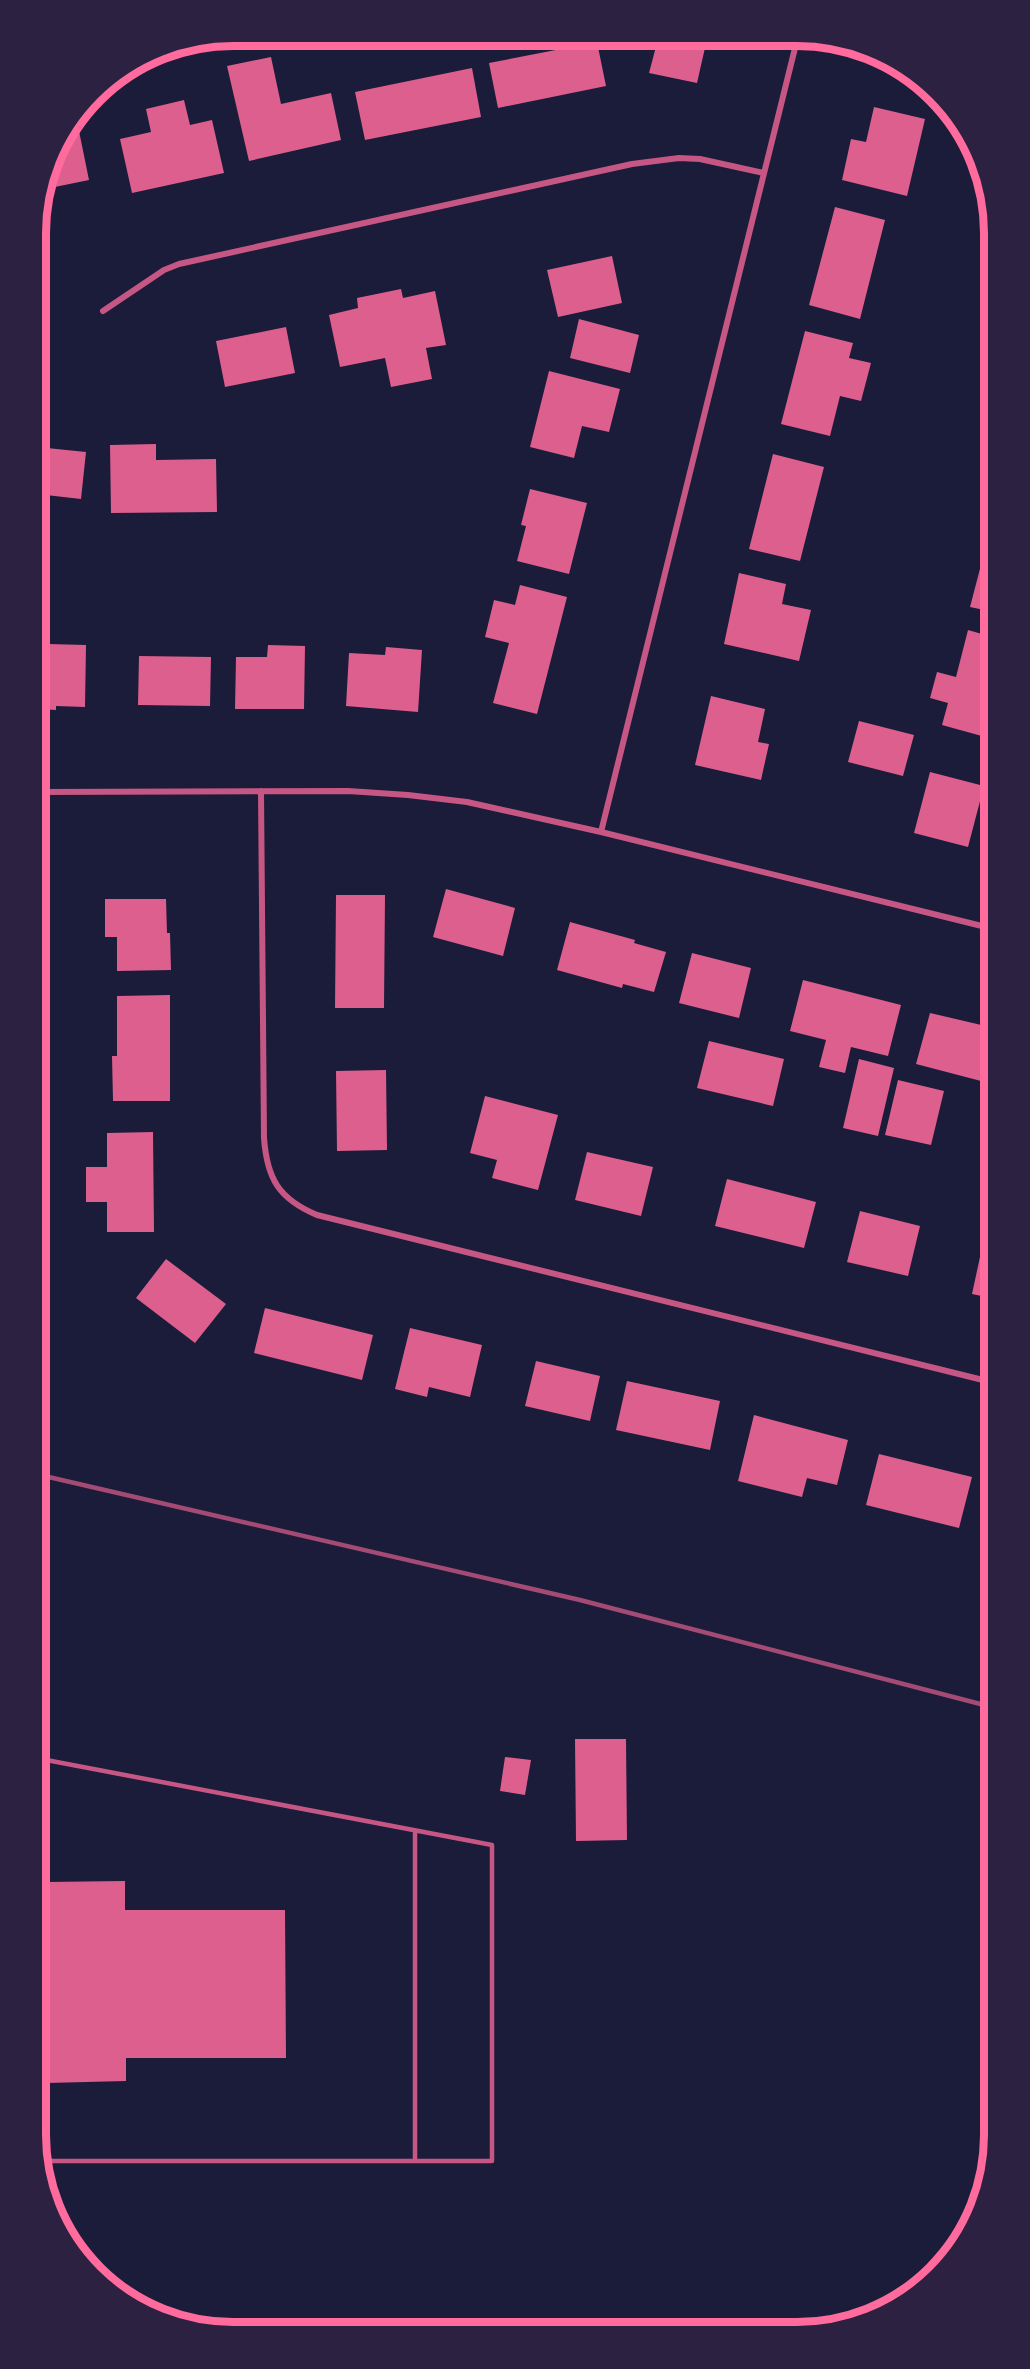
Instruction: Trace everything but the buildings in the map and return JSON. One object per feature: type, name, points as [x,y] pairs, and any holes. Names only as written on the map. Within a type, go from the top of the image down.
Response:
[{"type":"street","points":[[601,832],[795,46]]},
{"type":"street","points":[[103,312],[164,270],[179,264],[632,164],[678,158],[700,159],[764,173]]},
{"type":"street","points":[[261,791],[265,1155],[276,1186],[287,1198],[317,1215],[983,1380]]},
{"type":"street","points":[[47,792],[348,791],[468,802],[601,832],[984,926]]},
{"type":"lane","points":[[46,1761],[492,1845],[492,2161],[48,2161]]},
{"type":"lane","points":[[415,1831],[415,2161]]},
{"type":"railway","points":[[46,1476],[580,1600],[983,1705]]}]
